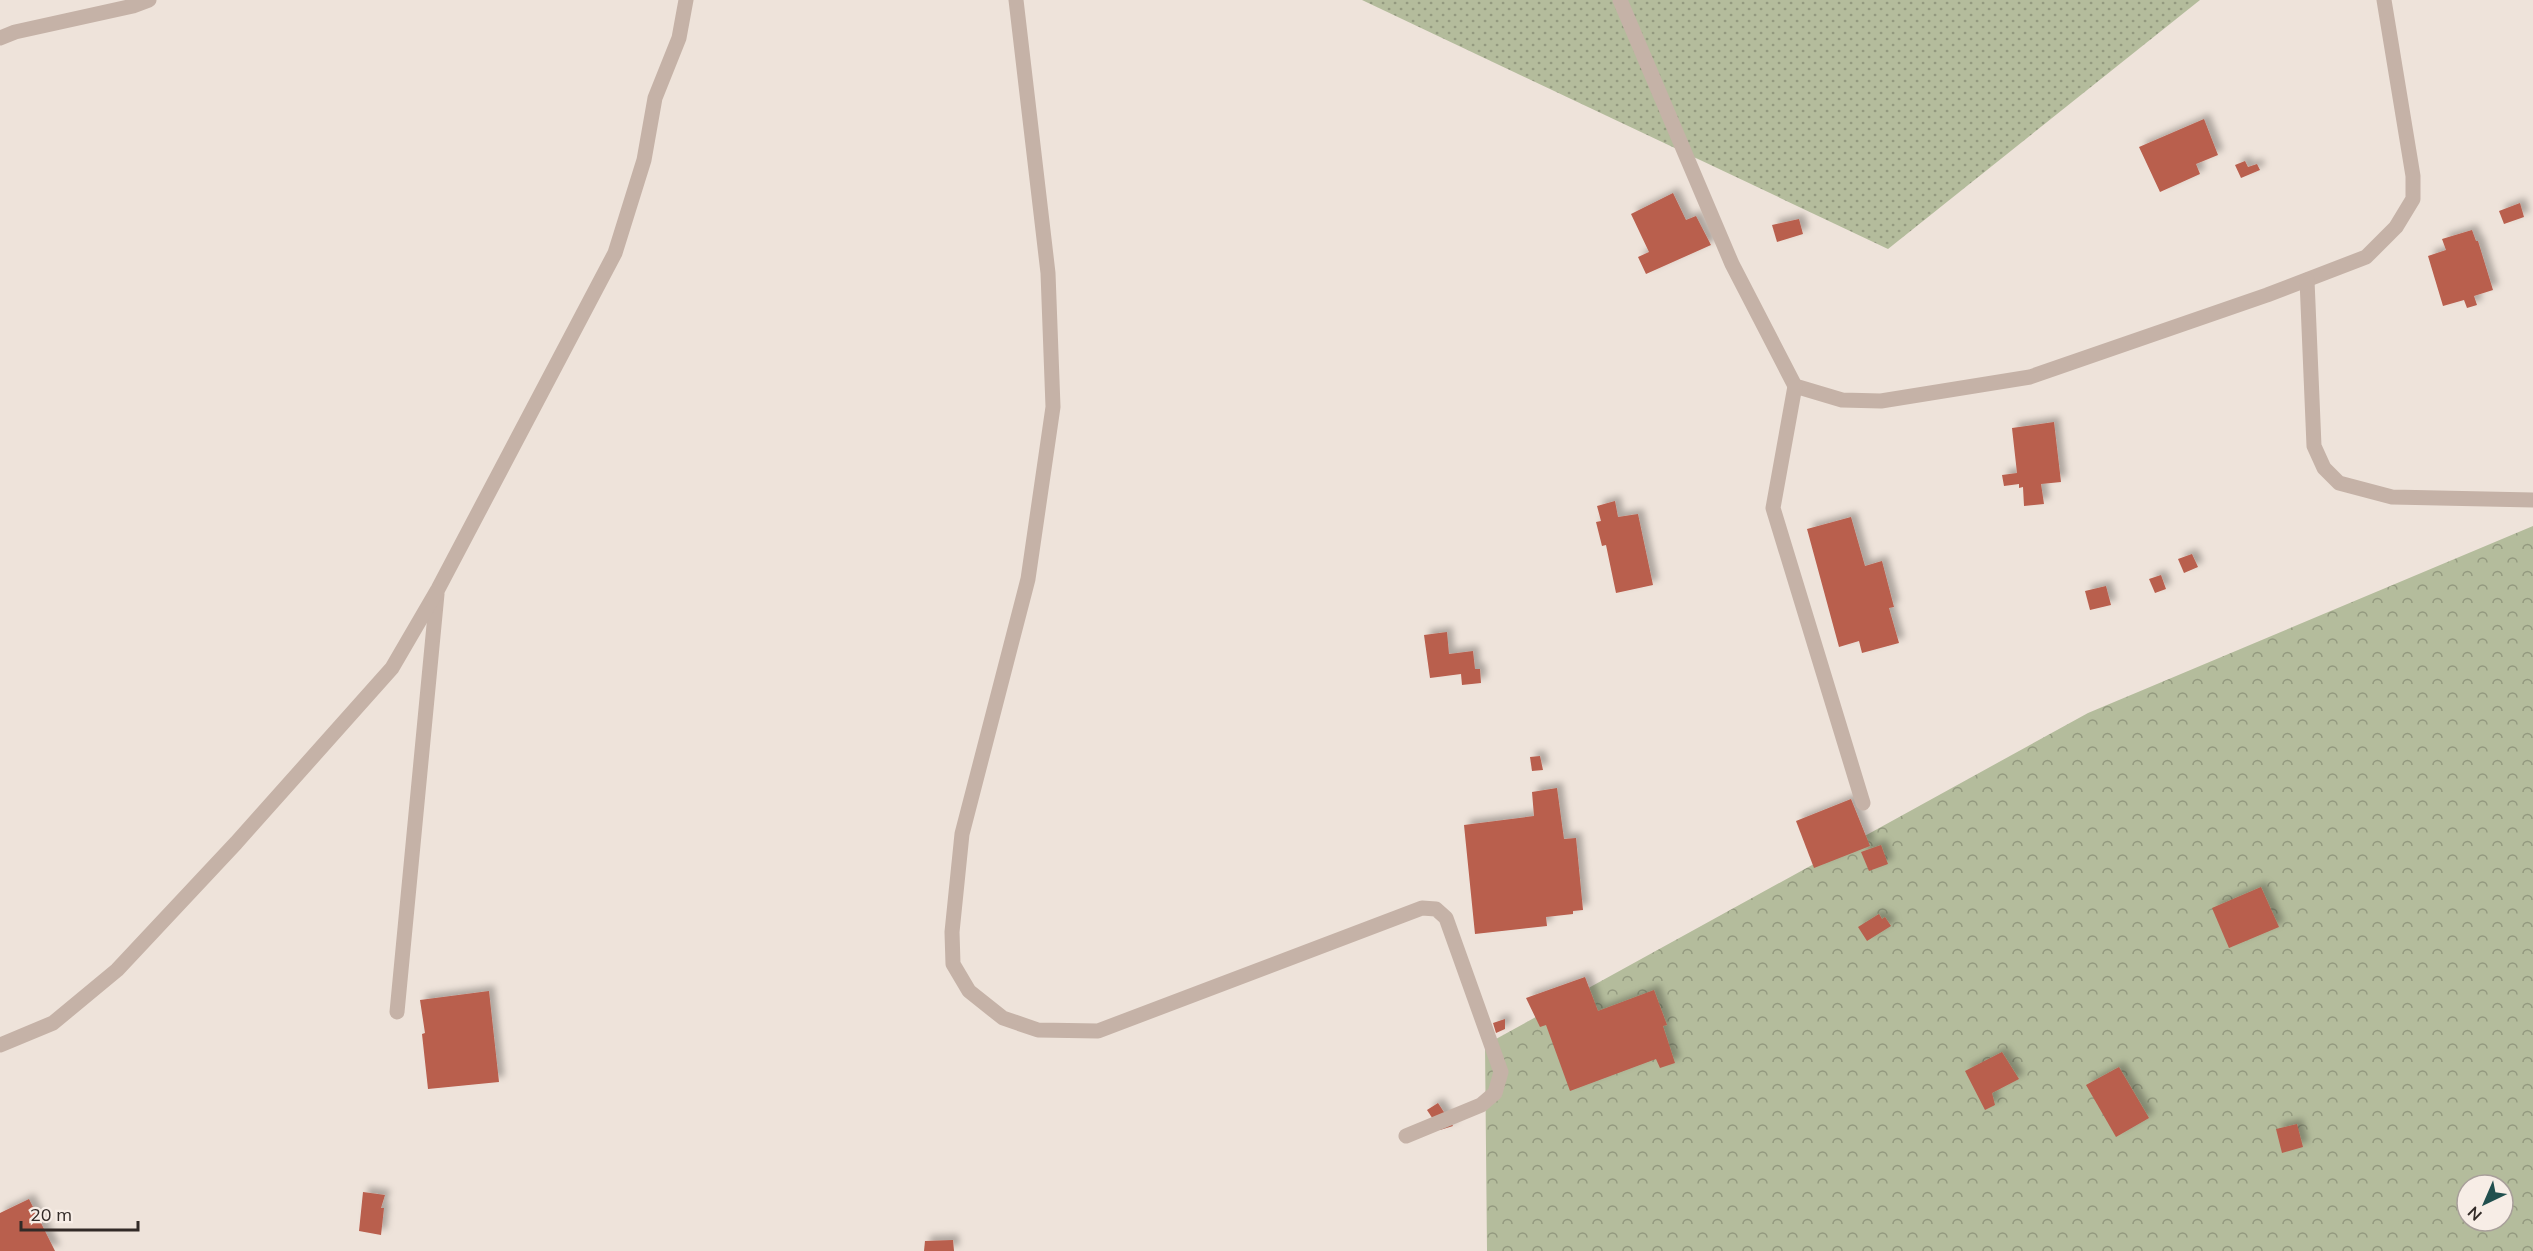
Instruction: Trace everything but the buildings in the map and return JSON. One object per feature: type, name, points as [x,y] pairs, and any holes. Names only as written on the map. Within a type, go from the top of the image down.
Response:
[{"type":"street","points":[[0,38],[15,32],[133,6],[149,0]]},
{"type":"street","points":[[0,1045],[52,1023],[117,970],[236,843],[392,668],[438,589],[615,253],[644,160],[655,98],[679,38],[686,0]]},
{"type":"street","points":[[1016,0],[1048,273],[1053,407],[1028,579],[962,834],[952,932],[953,964],[969,991],[1003,1018],[1038,1030],[1098,1031],[1422,908],[1436,909],[1446,918],[1501,1072],[1495,1093],[1480,1105],[1406,1136]]},
{"type":"street","points":[[1620,0],[1732,264],[1795,386],[1773,508],[1863,803]]},
{"type":"street","points":[[1795,386],[1842,400],[1881,401],[2030,377],[2307,280],[2366,257],[2396,227],[2413,198],[2413,176],[2384,0]]},
{"type":"street","points":[[2307,280],[2314,446],[2324,468],[2339,483],[2392,497],[2533,500]]},
{"type":"street","points":[[397,1012],[438,589]]},
{"type":"green space","points":[[1362,0],[2200,0],[1888,249]]},
{"type":"green space","points":[[2533,526],[2533,1251],[1487,1251],[1485,1045],[2088,713]]}]
